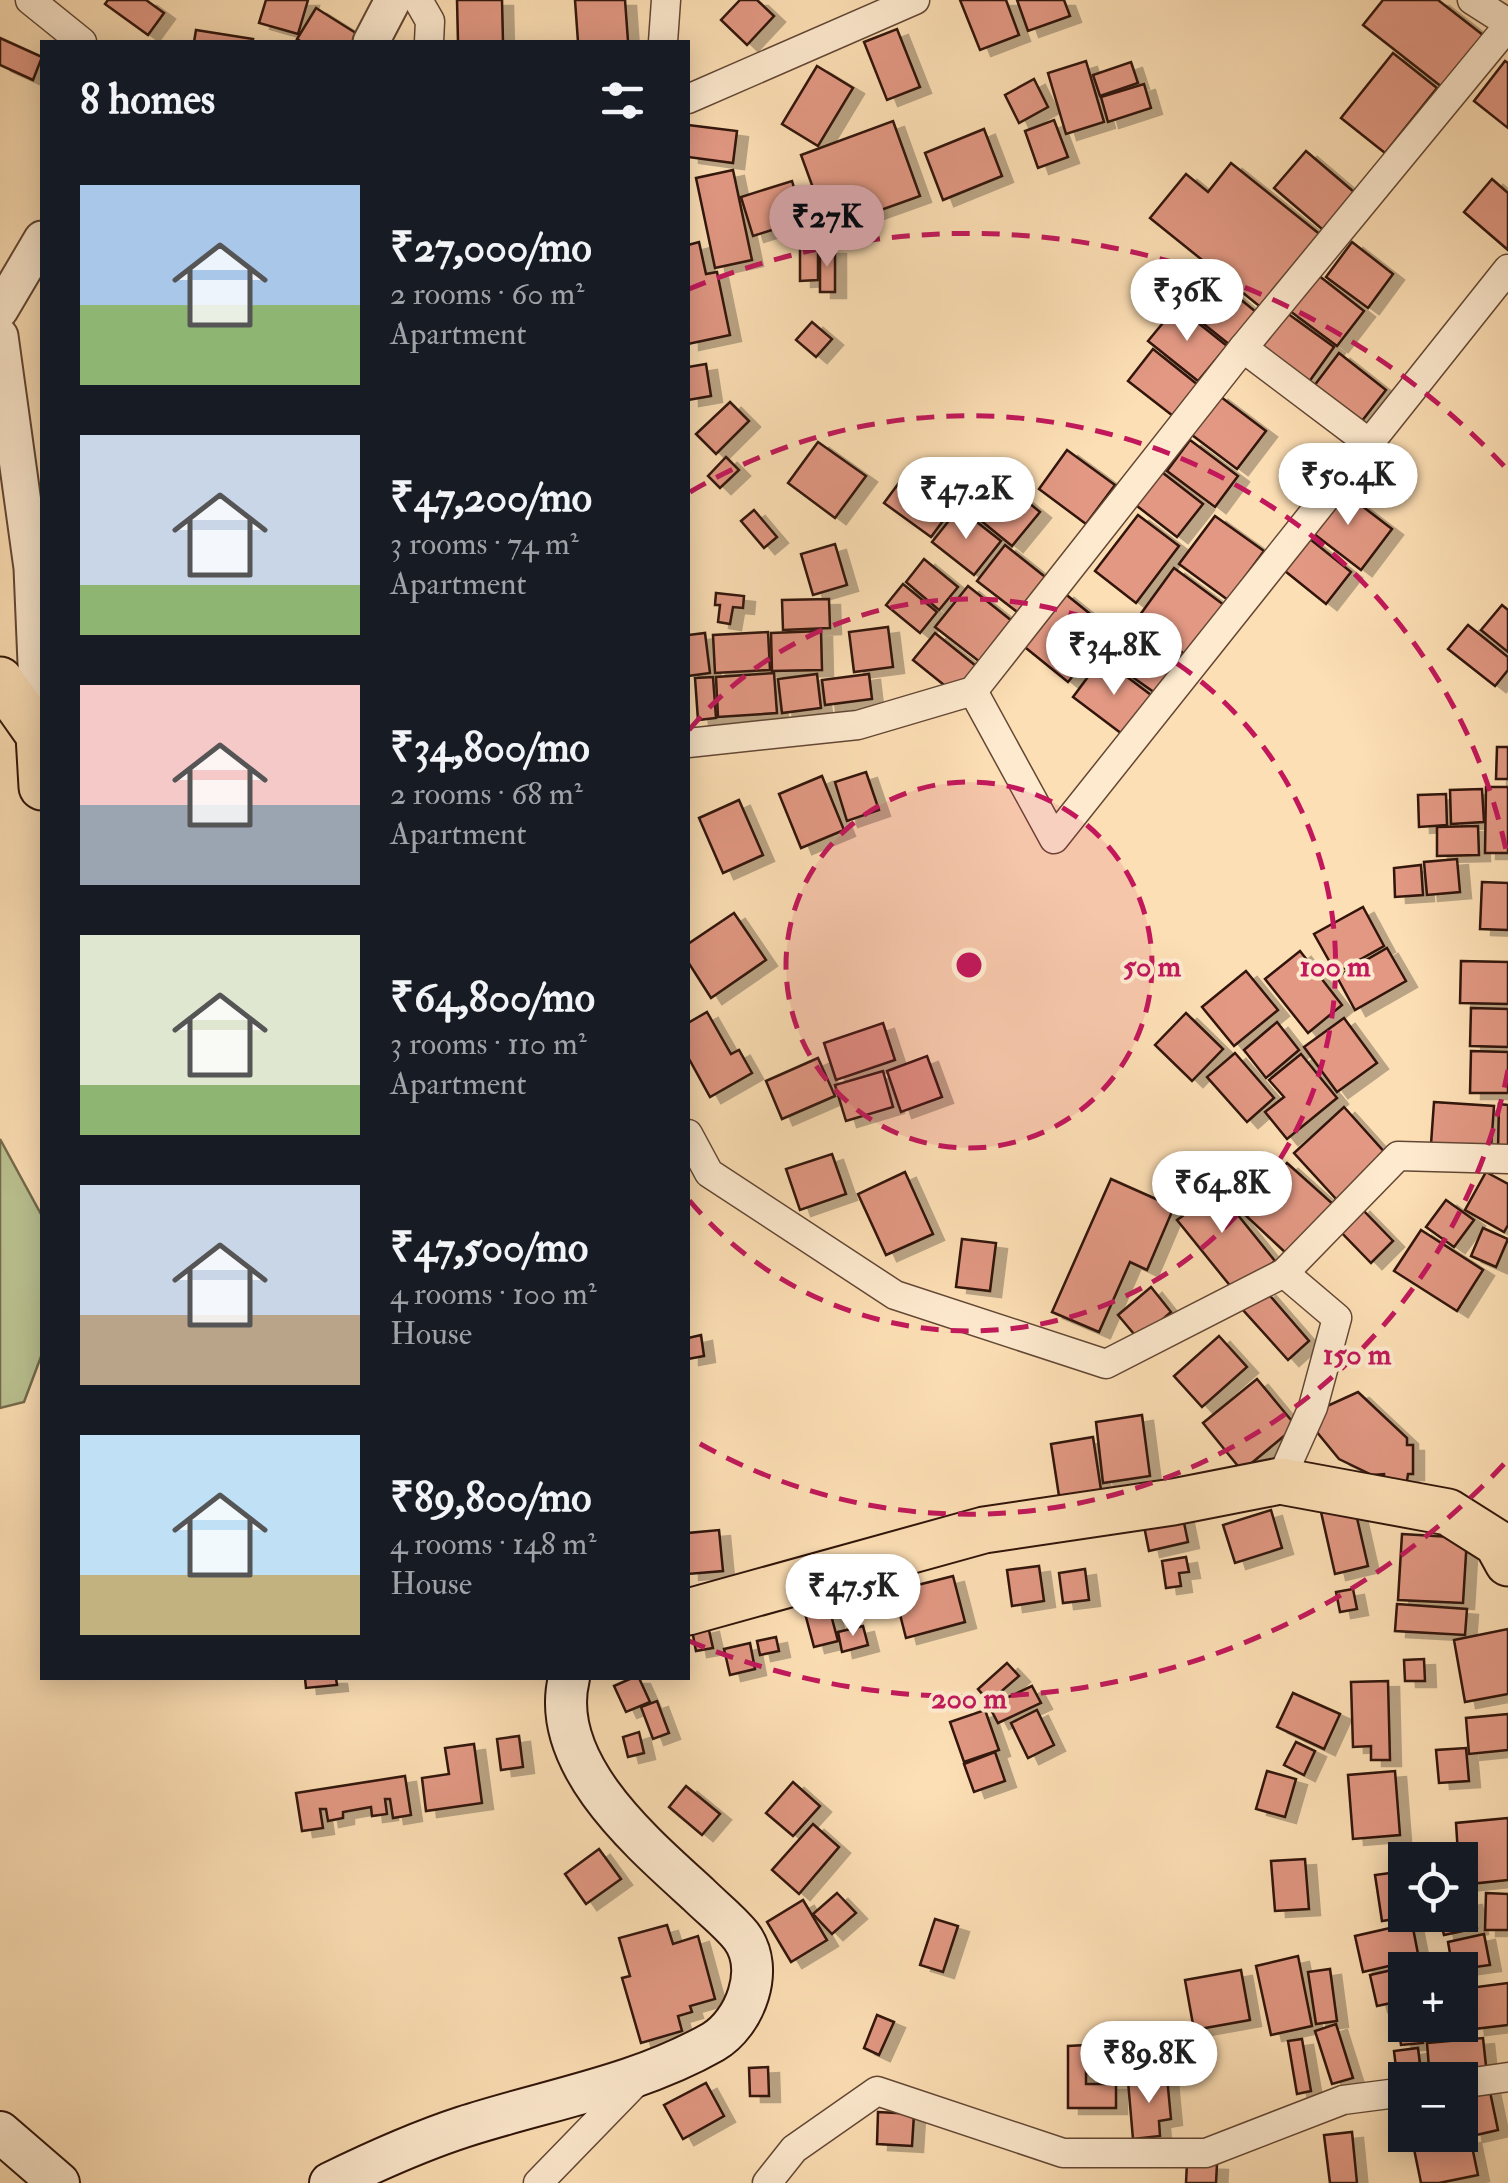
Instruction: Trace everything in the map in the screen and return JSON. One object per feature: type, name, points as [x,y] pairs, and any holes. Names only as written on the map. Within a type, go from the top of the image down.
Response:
[{"type":"main road","points":[[0,680],[39,735],[40,752]]},
{"type":"main road","points":[[690,1611],[984,1530],[1173,1502],[1280,1481],[1448,1512],[1497,1543],[1508,1564]]},
{"type":"main road","points":[[330,2183],[369,2163],[461,2128],[643,2074],[684,2057],[731,2026],[749,1990],[750,1956],[743,1939],[640,1838],[586,1772],[568,1729],[570,1680]]},
{"type":"main road","points":[[0,2132],[59,2183]]},
{"type":"street","points":[[30,0],[80,40]]},
{"type":"street","points":[[371,40],[393,0]]},
{"type":"street","points":[[418,0],[430,20],[429,40]]},
{"type":"street","points":[[663,40],[666,0]]},
{"type":"street","points":[[690,98],[915,0]]},
{"type":"street","points":[[690,743],[858,725],[972,691],[1243,348],[1508,24],[1472,0]]},
{"type":"street","points":[[0,310],[40,243]]},
{"type":"street","points":[[972,691],[1054,839],[1508,269]]},
{"type":"street","points":[[0,336],[32,568],[39,735]]},
{"type":"street","points":[[1243,348],[1369,443]]},
{"type":"street","points":[[690,1138],[709,1173],[894,1295],[1106,1364],[1284,1273],[1398,1156],[1508,1159]]},
{"type":"street","points":[[1280,1481],[1312,1407],[1338,1318],[1284,1273]]},
{"type":"street","points":[[538,2183],[643,2074]]},
{"type":"street","points":[[1478,2081],[1508,2077]]},
{"type":"street","points":[[766,2183],[794,2149],[878,2090],[1063,2153],[1206,2152],[1343,2100],[1388,2094]]},
{"type":"green space","points":[[0,1139],[40,1212],[40,1359],[24,1402],[0,1408]]},
{"type":"building","points":[[108,0],[146,0],[164,13],[148,35],[105,4]]},
{"type":"building","points":[[266,0],[308,0],[298,34],[259,23]]},
{"type":"building","points":[[457,0],[502,0],[503,40],[458,40]]},
{"type":"building","points":[[575,0],[625,0],[628,40],[578,40]]},
{"type":"building","points":[[740,0],[757,0],[774,16],[747,45],[721,20]]},
{"type":"building","points":[[960,0],[1006,0],[1019,35],[980,50]]},
{"type":"building","points":[[1017,0],[1064,0],[1070,16],[1028,31]]},
{"type":"building","points":[[1383,0],[1438,0],[1488,39],[1447,91],[1363,25]]},
{"type":"building","points":[[316,8],[359,35],[355,40],[297,39]]},
{"type":"building","points":[[897,29],[920,87],[887,100],[864,42]]},
{"type":"building","points":[[196,30],[253,39],[253,40],[194,40]]},
{"type":"building","points":[[0,38],[40,56],[33,80],[0,65]]},
{"type":"building","points":[[1393,53],[1437,88],[1385,153],[1341,118]]},
{"type":"building","points":[[1086,61],[1104,122],[1066,134],[1048,73]]},
{"type":"building","points":[[1505,61],[1508,63],[1508,128],[1474,101]]},
{"type":"building","points":[[1131,62],[1138,83],[1100,96],[1093,75]]},
{"type":"building","points":[[817,66],[853,88],[818,146],[782,124]]},
{"type":"building","points":[[1034,79],[1048,107],[1019,123],[1005,95]]},
{"type":"building","points":[[1144,84],[1151,108],[1108,122],[1101,97]]},
{"type":"building","points":[[1054,120],[1068,157],[1038,168],[1025,131]]},
{"type":"building","points":[[893,121],[920,196],[828,229],[801,155]]},
{"type":"building","points":[[690,125],[737,131],[733,163],[690,157]]},
{"type":"building","points":[[984,129],[1002,176],[943,200],[925,153]]},
{"type":"building","points":[[1306,151],[1361,198],[1329,235],[1274,188]]},
{"type":"building","points":[[1231,163],[1322,236],[1263,309],[1150,218],[1186,174],[1208,192]]},
{"type":"building","points":[[733,170],[752,260],[715,268],[696,178]]},
{"type":"building","points":[[1492,179],[1508,193],[1508,250],[1464,212]]},
{"type":"building","points":[[792,181],[804,220],[753,236],[741,197]]},
{"type":"building","points":[[699,242],[706,274],[717,272],[730,335],[690,344],[690,244]]},
{"type":"building","points":[[1352,242],[1393,274],[1368,308],[1326,277]]},
{"type":"building","points":[[800,248],[818,248],[818,280],[800,281]]},
{"type":"building","points":[[820,248],[835,248],[835,292],[820,292]]},
{"type":"building","points":[[1207,272],[1256,312],[1230,345],[1180,305]]},
{"type":"building","points":[[1318,275],[1364,311],[1337,346],[1290,311]]},
{"type":"building","points":[[1177,306],[1227,346],[1198,381],[1148,341]]},
{"type":"building","points":[[1287,313],[1334,347],[1306,386],[1258,352]]},
{"type":"building","points":[[812,322],[832,339],[816,357],[796,340]]},
{"type":"building","points":[[1153,349],[1198,385],[1173,416],[1128,381]]},
{"type":"building","points":[[1339,353],[1386,390],[1358,426],[1311,390]]},
{"type":"building","points":[[706,364],[711,396],[690,400],[690,367]]},
{"type":"building","points":[[1217,394],[1266,431],[1237,469],[1188,432]]},
{"type":"building","points":[[730,402],[749,421],[716,454],[696,434]]},
{"type":"building","points":[[1190,440],[1238,476],[1215,507],[1167,471]]},
{"type":"building","points":[[818,442],[866,476],[835,518],[788,483]]},
{"type":"building","points":[[1067,450],[1115,485],[1086,524],[1039,489]]},
{"type":"building","points":[[726,457],[739,470],[720,488],[708,476]]},
{"type":"building","points":[[1154,466],[1203,504],[1177,537],[1128,499]]},
{"type":"building","points":[[910,468],[957,502],[931,537],[884,503]]},
{"type":"building","points":[[996,476],[1040,512],[1012,546],[968,510]]},
{"type":"building","points":[[1336,486],[1392,529],[1361,570],[1305,527]]},
{"type":"building","points":[[959,508],[1001,541],[974,575],[932,542]]},
{"type":"building","points":[[754,510],[777,537],[764,548],[741,521]]},
{"type":"building","points":[[1138,515],[1179,546],[1136,603],[1095,571]]},
{"type":"building","points":[[1215,516],[1264,551],[1228,600],[1179,564]]},
{"type":"building","points":[[1305,535],[1351,572],[1326,604],[1280,567]]},
{"type":"building","points":[[835,544],[847,585],[813,595],[801,554]]},
{"type":"building","points":[[1005,545],[1049,580],[1021,615],[977,581]]},
{"type":"building","points":[[924,559],[958,587],[939,610],[906,582]]},
{"type":"building","points":[[1174,568],[1224,605],[1187,656],[1137,619]]},
{"type":"building","points":[[903,584],[937,612],[920,633],[886,605]]},
{"type":"building","points":[[968,586],[1012,621],[980,662],[935,627]]},
{"type":"building","points":[[1063,592],[1110,630],[1068,682],[1021,644]]},
{"type":"building","points":[[716,593],[744,596],[743,608],[733,607],[730,624],[718,622],[720,605],[715,605]]},
{"type":"building","points":[[829,599],[830,628],[783,630],[782,600]]},
{"type":"building","points":[[1502,605],[1508,610],[1508,652],[1481,630]]},
{"type":"building","points":[[1468,625],[1508,657],[1508,670],[1495,686],[1448,649]]},
{"type":"building","points":[[888,627],[893,667],[854,672],[849,632]]},
{"type":"building","points":[[1141,627],[1184,658],[1158,695],[1114,664]]},
{"type":"building","points":[[821,631],[822,670],[772,671],[771,633]]},
{"type":"building","points":[[768,632],[770,670],[715,673],[713,635]]},
{"type":"building","points":[[705,633],[710,673],[690,676],[690,635]]},
{"type":"building","points":[[935,633],[976,666],[954,693],[913,660]]},
{"type":"building","points":[[1102,658],[1155,698],[1126,737],[1073,697]]},
{"type":"building","points":[[774,673],[777,713],[718,717],[716,677]]},
{"type":"building","points":[[817,674],[821,708],[782,713],[778,679]]},
{"type":"building","points":[[869,674],[872,699],[825,705],[822,680]]},
{"type":"building","points":[[713,677],[716,718],[698,720],[695,678]]},
{"type":"building","points":[[1497,747],[1508,747],[1508,779],[1496,779]]},
{"type":"building","points":[[866,772],[879,810],[847,821],[835,782]]},
{"type":"building","points":[[822,776],[844,830],[801,848],[779,794]]},
{"type":"building","points":[[1486,787],[1508,787],[1508,853],[1485,853]]},
{"type":"building","points":[[1482,789],[1484,822],[1451,824],[1450,790]]},
{"type":"building","points":[[1446,794],[1447,825],[1419,827],[1418,795]]},
{"type":"building","points":[[739,800],[763,855],[723,873],[699,818]]},
{"type":"building","points":[[1478,826],[1479,855],[1437,856],[1437,827]]},
{"type":"building","points":[[1457,859],[1460,892],[1427,895],[1424,862]]},
{"type":"building","points":[[1421,865],[1423,895],[1395,897],[1394,868]]},
{"type":"building","points":[[1482,882],[1508,883],[1508,930],[1480,929]]},
{"type":"building","points":[[1363,907],[1384,946],[1336,973],[1314,934]]},
{"type":"building","points":[[734,913],[766,960],[711,998],[690,965],[690,943]]},
{"type":"building","points":[[1387,948],[1406,981],[1355,1010],[1337,977]]},
{"type":"building","points":[[1300,951],[1342,1005],[1308,1033],[1265,979]]},
{"type":"building","points":[[1461,961],[1508,962],[1508,1004],[1460,1003]]},
{"type":"building","points":[[1246,971],[1278,1010],[1234,1046],[1202,1007]]},
{"type":"building","points":[[1471,1008],[1508,1009],[1508,1047],[1470,1046]]},
{"type":"building","points":[[707,1012],[731,1054],[739,1050],[752,1073],[710,1097],[690,1061],[690,1022]]},
{"type":"building","points":[[1186,1013],[1223,1049],[1192,1081],[1155,1045]]},
{"type":"building","points":[[1344,1018],[1377,1063],[1337,1092],[1304,1047]]},
{"type":"building","points":[[1277,1022],[1299,1050],[1266,1078],[1244,1050]]},
{"type":"building","points":[[883,1023],[895,1060],[836,1080],[824,1043]]},
{"type":"building","points":[[1471,1051],[1508,1052],[1508,1093],[1470,1093]]},
{"type":"building","points":[[1235,1053],[1274,1098],[1247,1122],[1207,1077]]},
{"type":"building","points":[[1301,1054],[1337,1098],[1287,1139],[1265,1112],[1284,1097],[1269,1080]]},
{"type":"building","points":[[927,1056],[942,1097],[901,1112],[887,1071]]},
{"type":"building","points":[[818,1058],[835,1096],[782,1119],[766,1081]]},
{"type":"building","points":[[883,1071],[893,1107],[846,1121],[835,1085]]},
{"type":"building","points":[[1434,1102],[1494,1106],[1491,1148],[1431,1144]]},
{"type":"building","points":[[1499,1104],[1508,1105],[1508,1150],[1498,1150]]},
{"type":"building","points":[[1344,1107],[1387,1155],[1337,1200],[1294,1153]]},
{"type":"building","points":[[832,1154],[846,1194],[800,1210],[786,1169]]},
{"type":"building","points":[[1287,1163],[1334,1205],[1288,1255],[1242,1212]]},
{"type":"building","points":[[905,1172],[933,1234],[886,1255],[858,1194]]},
{"type":"building","points":[[1486,1172],[1508,1184],[1508,1225],[1504,1232],[1465,1210]]},
{"type":"building","points":[[1111,1179],[1174,1207],[1147,1270],[1130,1262],[1099,1332],[1052,1312]]},
{"type":"building","points":[[1197,1181],[1209,1194],[1216,1188],[1275,1261],[1236,1293],[1177,1220],[1184,1215],[1173,1201]]},
{"type":"building","points":[[1446,1200],[1474,1220],[1454,1247],[1426,1227]]},
{"type":"building","points":[[1359,1206],[1393,1241],[1371,1263],[1337,1228]]},
{"type":"building","points":[[1483,1228],[1508,1239],[1496,1267],[1471,1256]]},
{"type":"building","points":[[1421,1230],[1483,1270],[1457,1311],[1394,1271]]},
{"type":"building","points":[[962,1239],[996,1243],[990,1291],[956,1287]]},
{"type":"building","points":[[1151,1287],[1171,1312],[1139,1340],[1118,1315]]},
{"type":"building","points":[[1265,1290],[1309,1341],[1288,1360],[1243,1310]]},
{"type":"building","points":[[701,1335],[704,1356],[690,1359],[690,1338]]},
{"type":"building","points":[[1219,1336],[1247,1367],[1202,1407],[1174,1376]]},
{"type":"building","points":[[1257,1379],[1296,1426],[1242,1471],[1203,1423]]},
{"type":"building","points":[[1358,1392],[1407,1438],[1407,1445],[1413,1445],[1413,1474],[1408,1474],[1407,1481],[1384,1484],[1384,1474],[1372,1475],[1339,1459],[1316,1431],[1325,1407]]},
{"type":"building","points":[[1142,1415],[1150,1476],[1103,1483],[1096,1422]]},
{"type":"building","points":[[1093,1437],[1101,1490],[1059,1496],[1051,1444]]},
{"type":"building","points":[[1354,1505],[1368,1566],[1335,1574],[1321,1512]]},
{"type":"building","points":[[1271,1510],[1282,1548],[1235,1563],[1223,1525]]},
{"type":"building","points":[[1182,1513],[1188,1542],[1149,1551],[1143,1521]]},
{"type":"building","points":[[719,1530],[723,1571],[690,1574],[690,1533]]},
{"type":"building","points":[[1402,1534],[1467,1538],[1463,1603],[1398,1600]]},
{"type":"building","points":[[1186,1557],[1189,1572],[1179,1573],[1181,1586],[1166,1588],[1162,1561]]},
{"type":"building","points":[[1039,1566],[1044,1601],[1012,1606],[1007,1570]]},
{"type":"building","points":[[1085,1569],[1089,1600],[1063,1603],[1059,1573]]},
{"type":"building","points":[[953,1576],[965,1622],[906,1638],[894,1591]]},
{"type":"building","points":[[1353,1589],[1357,1609],[1340,1612],[1336,1592]]},
{"type":"building","points":[[827,1600],[838,1641],[814,1647],[803,1606]]},
{"type":"building","points":[[1397,1604],[1467,1609],[1465,1635],[1395,1631]]},
{"type":"building","points":[[708,1626],[713,1648],[696,1651],[692,1630]]},
{"type":"building","points":[[863,1626],[868,1645],[842,1652],[838,1632]]},
{"type":"building","points":[[1508,1629],[1508,1694],[1465,1702],[1454,1640]]},
{"type":"building","points":[[776,1637],[779,1651],[760,1655],[757,1641]]},
{"type":"building","points":[[750,1643],[755,1669],[730,1675],[724,1649]]},
{"type":"building","points":[[1424,1659],[1425,1681],[1405,1681],[1404,1660]]},
{"type":"building","points":[[1007,1663],[1019,1676],[989,1702],[978,1689]]},
{"type":"building","points":[[305,1680],[336,1680],[337,1685],[306,1688]]},
{"type":"building","points":[[640,1680],[650,1702],[626,1712],[614,1686]]},
{"type":"building","points":[[1388,1681],[1390,1760],[1371,1760],[1371,1746],[1353,1747],[1351,1682]]},
{"type":"building","points":[[1032,1686],[1041,1703],[998,1723],[989,1706]]},
{"type":"building","points":[[1293,1693],[1340,1714],[1324,1749],[1277,1727]]},
{"type":"building","points":[[657,1701],[669,1733],[653,1739],[641,1707]]},
{"type":"building","points":[[985,1710],[999,1750],[964,1762],[950,1722]]},
{"type":"building","points":[[1037,1710],[1054,1745],[1028,1758],[1011,1723]]},
{"type":"building","points":[[1508,1714],[1508,1750],[1469,1754],[1466,1718]]},
{"type":"building","points":[[639,1732],[644,1753],[628,1757],[623,1737]]},
{"type":"building","points":[[519,1736],[523,1767],[501,1770],[497,1739]]},
{"type":"building","points":[[1296,1742],[1315,1751],[1304,1775],[1284,1765]]},
{"type":"building","points":[[474,1744],[482,1803],[426,1811],[422,1778],[449,1774],[445,1748]]},
{"type":"building","points":[[1466,1748],[1469,1781],[1439,1783],[1436,1750]]},
{"type":"building","points":[[995,1752],[1005,1781],[974,1792],[964,1764]]},
{"type":"building","points":[[1267,1771],[1296,1779],[1285,1817],[1256,1809]]},
{"type":"building","points":[[1395,1771],[1400,1835],[1353,1839],[1348,1775]]},
{"type":"building","points":[[405,1776],[411,1815],[393,1818],[390,1799],[385,1799],[387,1814],[372,1816],[371,1807],[343,1812],[343,1818],[328,1821],[326,1809],[320,1809],[323,1828],[302,1831],[296,1793]]},
{"type":"building","points":[[793,1782],[820,1806],[793,1836],[766,1813]]},
{"type":"building","points":[[686,1786],[720,1814],[702,1835],[669,1807]]},
{"type":"building","points":[[1508,1818],[1508,1880],[1478,1883],[1478,1842],[1457,1842],[1456,1823]]},
{"type":"building","points":[[813,1824],[839,1847],[799,1894],[772,1870]]},
{"type":"building","points":[[599,1849],[621,1879],[586,1904],[565,1874]]},
{"type":"building","points":[[1305,1859],[1309,1909],[1275,1911],[1271,1861]]},
{"type":"building","points":[[1388,1873],[1388,1920],[1382,1921],[1375,1875]]},
{"type":"building","points":[[837,1893],[856,1913],[832,1934],[813,1914]]},
{"type":"building","points":[[1486,1893],[1508,1894],[1508,1930],[1485,1930]]},
{"type":"building","points":[[803,1900],[827,1940],[791,1962],[767,1922]]},
{"type":"building","points":[[935,1919],[958,1926],[943,1972],[920,1965]]},
{"type":"building","points":[[667,1925],[673,1944],[698,1936],[715,1999],[690,2006],[692,2012],[678,2016],[682,2031],[641,2043],[622,1978],[630,1976],[619,1938]]},
{"type":"building","points":[[1388,1928],[1388,1932],[1414,1932],[1418,1952],[1388,1952],[1388,1966],[1363,1972],[1355,1936]]},
{"type":"building","points":[[1484,1934],[1490,1965],[1478,1967],[1478,1952],[1450,1952],[1448,1942]]},
{"type":"building","points":[[1298,1956],[1312,2026],[1271,2035],[1256,1966]]},
{"type":"building","points":[[1330,1969],[1337,2021],[1316,2024],[1308,1972]]},
{"type":"building","points":[[1241,1970],[1250,2020],[1194,2030],[1185,1980]]},
{"type":"building","points":[[1388,1971],[1388,2004],[1377,2006],[1370,1975]]},
{"type":"building","points":[[1508,1983],[1508,2025],[1478,2029],[1478,1987]]},
{"type":"building","points":[[877,2015],[894,2022],[879,2055],[864,2048]]},
{"type":"building","points":[[1336,2024],[1353,2078],[1332,2084],[1315,2031]]},
{"type":"building","points":[[1483,2038],[1487,2075],[1478,2076],[1478,2062],[1429,2062],[1427,2043],[1478,2042]]},
{"type":"building","points":[[1302,2039],[1311,2091],[1297,2094],[1288,2041]]},
{"type":"building","points":[[1086,2045],[1086,2084],[1116,2084],[1116,2108],[1068,2108],[1068,2046]]},
{"type":"building","points":[[1418,2048],[1420,2062],[1395,2062],[1394,2051]]},
{"type":"building","points":[[768,2067],[769,2096],[750,2096],[749,2068]]},
{"type":"building","points":[[1167,2077],[1171,2119],[1159,2121],[1160,2136],[1133,2139],[1128,2081]]},
{"type":"building","points":[[706,2083],[724,2116],[683,2139],[664,2105]]},
{"type":"building","points":[[1489,2087],[1498,2130],[1478,2135],[1478,2089]]},
{"type":"building","points":[[878,2112],[914,2114],[912,2146],[877,2144]]},
{"type":"building","points":[[1352,2132],[1357,2183],[1330,2183],[1324,2135]]},
{"type":"building","points":[[1415,2152],[1473,2152],[1478,2175],[1421,2183]]},
{"type":"building","points":[[1187,2163],[1217,2164],[1216,2183],[1186,2183]]}]
